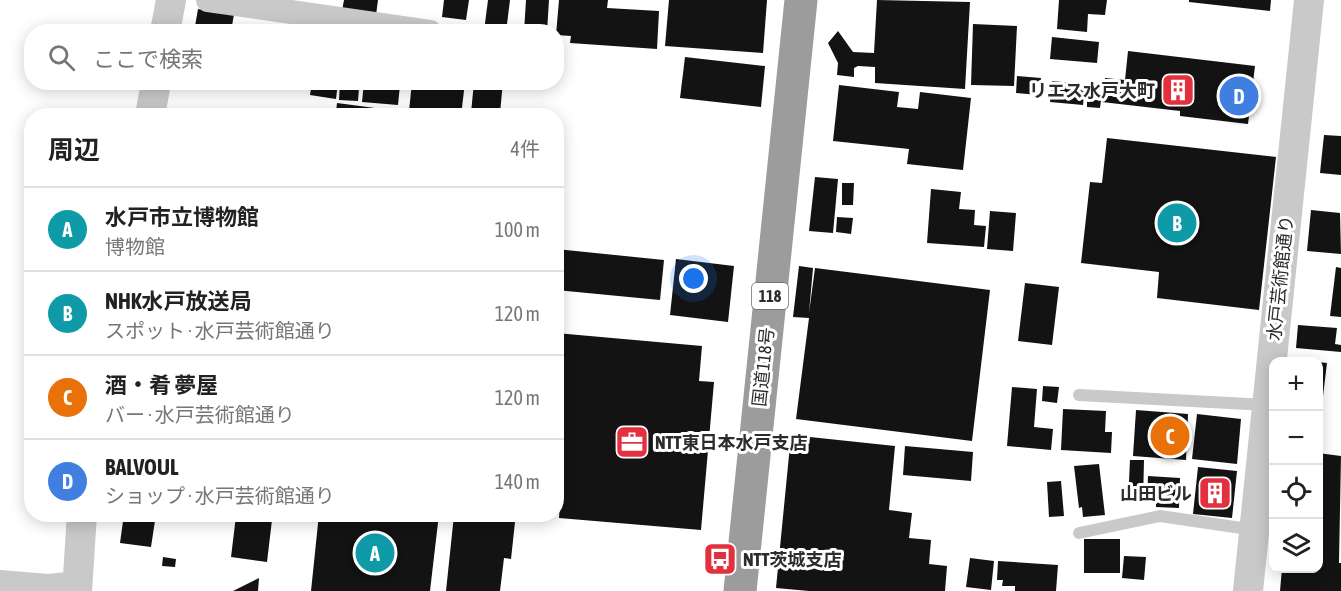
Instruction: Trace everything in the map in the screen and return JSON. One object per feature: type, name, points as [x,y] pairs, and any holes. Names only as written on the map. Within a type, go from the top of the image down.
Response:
[{"type":"highway","name":"国道118号","points":[[740,591],[801,0]]},
{"type":"street","points":[[166,24],[171,0]]},
{"type":"street","points":[[208,0],[374,24]]},
{"type":"street","name":"水戸芸術館通り","points":[[1248,591],[1309,0]]},
{"type":"street","points":[[151,108],[155,90]]},
{"type":"street","points":[[0,582],[78,587],[82,522]]},
{"type":"lane","points":[[1079,395],[1267,405]]},
{"type":"lane","points":[[1079,533],[1160,516],[1255,530]]},
{"type":"building","points":[[344,0],[378,0],[376,15],[342,11]]},
{"type":"building","points":[[444,0],[469,0],[466,20],[442,17]]},
{"type":"building","points":[[488,0],[510,0],[507,24],[485,24]]},
{"type":"building","points":[[526,0],[549,0],[548,24],[524,24]]},
{"type":"building","points":[[559,0],[608,0],[607,8],[659,11],[657,49],[570,43],[571,36],[564,36],[564,24],[557,24]]},
{"type":"building","points":[[669,0],[767,0],[763,53],[665,46]]},
{"type":"building","points":[[877,0],[970,2],[965,89],[875,83],[875,67],[858,66],[854,68],[854,77],[837,75],[838,63],[828,43],[838,31],[853,52],[874,53]]},
{"type":"building","points":[[1059,0],[1107,0],[1105,15],[1088,14],[1087,32],[1057,29]]},
{"type":"building","points":[[1189,0],[1271,0],[1270,11],[1189,2]]},
{"type":"building","points":[[198,9],[234,14],[232,24],[195,24]]},
{"type":"building","points":[[973,24],[1017,26],[1014,86],[971,85]]},
{"type":"building","points":[[1052,37],[1099,42],[1097,63],[1050,59]]},
{"type":"building","name":"リエス水戸大町","points":[[1128,51],[1255,66],[1248,124],[1180,116],[1180,111],[1102,102],[1105,78],[1125,80]]},
{"type":"building","points":[[685,57],[765,66],[761,107],[680,98]]},
{"type":"building","points":[[1017,76],[1041,78],[1039,95],[1016,93]]},
{"type":"building","points":[[1052,81],[1085,84],[1083,105],[1050,102]]},
{"type":"building","points":[[839,85],[899,92],[897,107],[918,109],[920,92],[971,98],[963,170],[907,164],[909,149],[833,141]]},
{"type":"building","points":[[311,90],[337,90],[336,99],[310,95]]},
{"type":"building","points":[[340,90],[359,90],[358,101],[339,100]]},
{"type":"building","points":[[363,90],[400,90],[398,105],[362,102]]},
{"type":"building","points":[[411,90],[464,90],[462,108],[409,108]]},
{"type":"building","points":[[473,90],[502,90],[500,108],[471,108]]},
{"type":"building","points":[[1087,100],[1101,100],[1100,108],[1087,107]]},
{"type":"building","points":[[337,103],[375,108],[336,108]]},
{"type":"building","points":[[1324,135],[1341,136],[1341,175],[1320,173]]},
{"type":"building","points":[[1107,138],[1276,157],[1259,310],[1157,298],[1159,272],[1081,263],[1090,182],[1102,183]]},
{"type":"building","points":[[815,177],[838,179],[833,233],[809,231]]},
{"type":"building","points":[[842,183],[854,183],[853,205],[842,205]]},
{"type":"building","points":[[931,189],[961,192],[959,209],[975,210],[974,225],[986,226],[984,247],[927,243]]},
{"type":"building","points":[[1311,210],[1340,213],[1341,254],[1307,251]]},
{"type":"building","points":[[990,211],[1016,213],[1013,251],[987,249]]},
{"type":"building","points":[[837,217],[853,218],[851,234],[836,232]]},
{"type":"building","points":[[564,250],[664,260],[660,300],[564,291]]},
{"type":"building","points":[[676,259],[734,266],[728,322],[670,315]]},
{"type":"building","points":[[799,266],[813,268],[809,313],[815,268],[990,290],[972,441],[796,419],[809,318],[793,317]]},
{"type":"building","points":[[1336,267],[1341,268],[1341,317],[1330,316]]},
{"type":"building","points":[[1025,283],[1059,287],[1052,345],[1018,341]]},
{"type":"building","points":[[1298,325],[1337,328],[1335,344],[1341,345],[1341,352],[1296,348]]},
{"type":"building","name":"NTT東日本水戸支店","points":[[564,334],[702,346],[699,381],[714,382],[701,530],[564,518]]},
{"type":"building","points":[[1323,363],[1327,363],[1323,396]]},
{"type":"building","points":[[1043,386],[1059,387],[1057,403],[1042,401]]},
{"type":"building","points":[[1012,387],[1037,389],[1034,427],[1053,429],[1051,450],[1007,446]]},
{"type":"building","points":[[1063,409],[1106,411],[1105,432],[1112,432],[1111,453],[1061,450]]},
{"type":"building","points":[[1136,410],[1188,414],[1186,460],[1133,456]]},
{"type":"building","points":[[1197,414],[1241,419],[1237,464],[1192,459]]},
{"type":"building","points":[[791,435],[895,446],[889,510],[912,513],[909,538],[931,540],[929,564],[947,566],[945,591],[809,591],[776,588]]},
{"type":"building","points":[[905,446],[973,452],[971,481],[903,475]]},
{"type":"building","points":[[1323,454],[1341,456],[1339,563],[1341,563],[1341,591],[1280,591],[1282,573],[1323,573]]},
{"type":"building","points":[[1130,460],[1144,460],[1143,502],[1128,502]]},
{"type":"building","points":[[1099,464],[1105,515],[1083,517],[1082,507],[1079,508],[1074,466]]},
{"type":"building","name":"山田ビル","points":[[1198,467],[1237,471],[1232,518],[1193,514]]},
{"type":"building","points":[[1148,476],[1180,478],[1179,508],[1156,507],[1156,502],[1147,501]]},
{"type":"building","points":[[1061,481],[1064,516],[1049,517],[1047,482]]},
{"type":"building","points":[[123,522],[155,522],[151,547],[120,543]]},
{"type":"building","points":[[235,522],[272,522],[267,562],[231,557]]},
{"type":"building","points":[[318,522],[438,522],[430,591],[311,591]]},
{"type":"building","points":[[453,522],[515,522],[511,559],[504,558],[500,591],[446,591]]},
{"type":"building","points":[[1084,539],[1120,539],[1120,573],[1084,573]]},
{"type":"building","points":[[1124,556],[1146,557],[1144,580],[1122,578]]},
{"type":"building","points":[[163,557],[176,559],[175,567],[162,566]]},
{"type":"building","points":[[970,558],[994,561],[991,590],[966,587]]},
{"type":"building","points":[[998,561],[1058,565],[1056,591],[1015,591],[1015,586],[1002,586],[1003,580],[997,580]]},
{"type":"building","points":[[259,578],[258,591],[233,591]]},
{"type":"place","name":"リエス水戸大町","points":[[1178,90]]},
{"type":"place","name":"BALVOUL","points":[[1239,96]]},
{"type":"place","name":"NHK水戸放送局","points":[[1177,223]]},
{"type":"place","name":"酒・肴 夢屋","points":[[1170,436]]},
{"type":"place","name":"NTT東日本水戸支店","points":[[632,442]]},
{"type":"place","name":"山田ビル","points":[[1215,493]]},
{"type":"place","name":"水戸市立博物館","points":[[375,553]]},
{"type":"place","name":"NTT茨城支店","points":[[720,559]]}]
